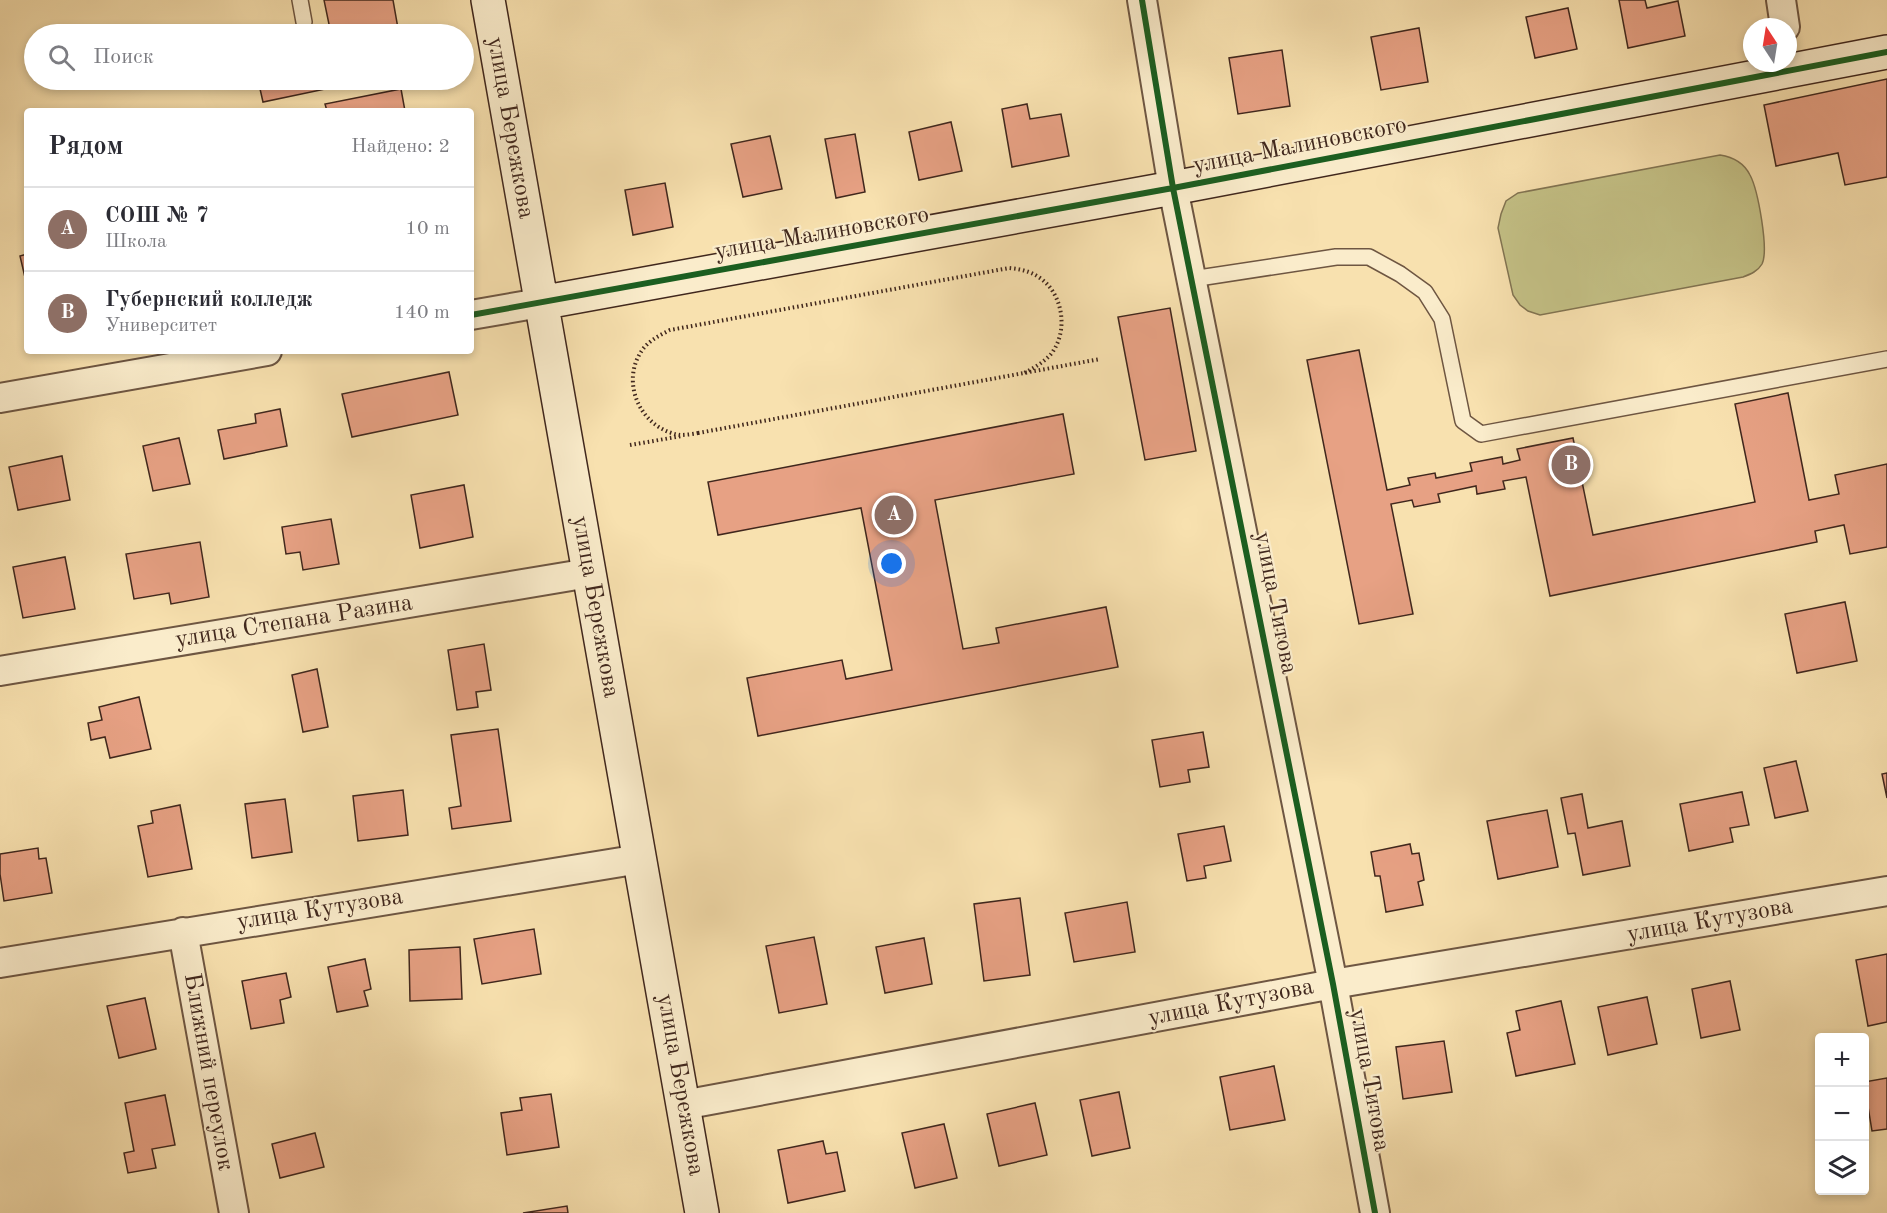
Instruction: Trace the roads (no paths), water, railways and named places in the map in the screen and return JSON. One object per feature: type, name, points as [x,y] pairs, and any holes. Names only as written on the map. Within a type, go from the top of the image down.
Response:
[{"type":"street","name":"улица Бережкова","points":[[488,0],[702,1213]]},
{"type":"street","name":"улица Титова","points":[[1142,0],[1173,188],[1333,984],[1375,1213]]},
{"type":"street","points":[[1781,0],[1784,18]]},
{"type":"street","name":"улица Малиновского","points":[[1797,58],[1887,52]]},
{"type":"street","name":"улица Малиновского","points":[[474,314],[1173,188],[1743,68]]},
{"type":"street","points":[[0,398],[250,354]]},
{"type":"street","name":"улица Степана Разина","points":[[0,671],[589,573]]},
{"type":"street","name":"улица Кутузова","points":[[0,963],[640,859]]},
{"type":"street","name":"улица Кутузова","points":[[683,1105],[1333,984],[1887,891]]},
{"type":"street","name":"Ближний переулок","points":[[183,932],[234,1213]]},
{"type":"lane","points":[[300,0],[304,22]]},
{"type":"lane","points":[[1192,279],[1336,257],[1369,258],[1400,274],[1425,292],[1442,320],[1463,421],[1481,434],[1887,359]]},
{"type":"place","name":"Губернский колледж","points":[[1571,465]]},
{"type":"place","name":"СОШ № 7","points":[[894,515]]}]
